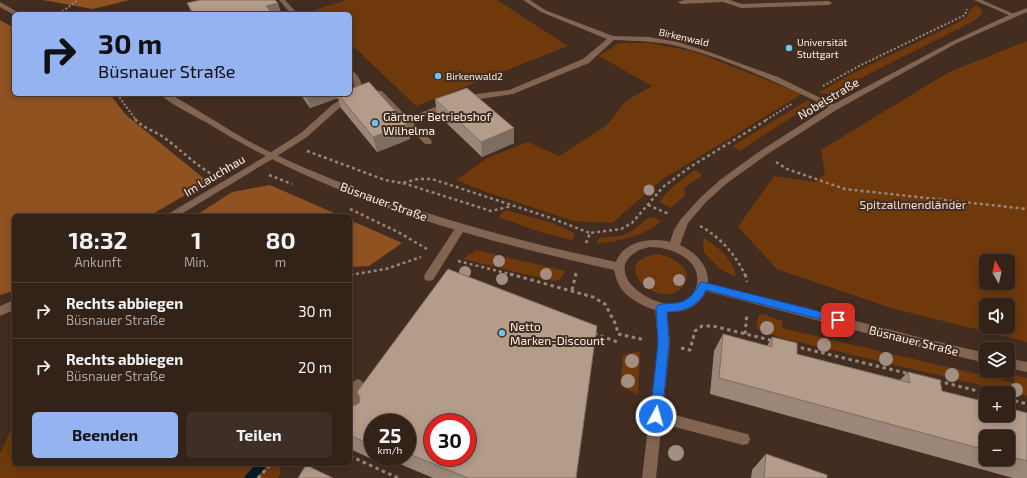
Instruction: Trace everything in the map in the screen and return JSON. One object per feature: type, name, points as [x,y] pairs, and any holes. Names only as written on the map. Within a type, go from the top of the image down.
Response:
[{"type":"street","points":[[282,0],[294,12]]},
{"type":"street","name":"Birkenwald","points":[[526,0],[543,11],[612,38],[649,40],[678,44],[700,50],[775,79],[834,107]]},
{"type":"street","points":[[681,2],[724,0],[741,6],[829,3]]},
{"type":"street","points":[[978,0],[1013,15]]},
{"type":"street","points":[[0,4],[14,12]]},
{"type":"street","name":"Nobelstraße","points":[[674,247],[679,230],[684,221],[703,200],[723,182],[763,153],[834,107],[955,42],[1027,10]]},
{"type":"street","points":[[407,121],[455,102],[476,96],[510,92],[586,61],[612,38]]},
{"type":"street","points":[[352,74],[357,80],[359,91],[379,93],[428,142]]},
{"type":"street","name":"Im Lauchhau","points":[[352,96],[359,91]]},
{"type":"street","name":"Büsnauer Straße","points":[[167,96],[271,156],[358,193],[461,227],[582,259],[620,267]]},
{"type":"street","name":"Im Lauchhau","points":[[174,214],[304,135],[336,107],[352,96]]},
{"type":"street","points":[[429,277],[437,254],[461,227]]},
{"type":"street","points":[[650,243],[662,243],[674,247],[684,252],[700,267],[703,276],[703,286],[698,296],[689,304],[676,308],[662,308],[648,304],[635,297],[626,288],[620,277],[620,267],[626,254],[639,246],[650,243]]},
{"type":"street","name":"Büsnauer Straße","points":[[703,286],[979,356]]},
{"type":"street","points":[[0,311],[12,306]]},
{"type":"street","points":[[649,478],[664,343],[662,308]]},
{"type":"street","points":[[1015,364],[1027,367]]},
{"type":"street","points":[[358,385],[355,408],[361,417]]},
{"type":"street","points":[[656,416],[743,439]]},
{"type":"path","points":[[62,12],[78,0]]},
{"type":"path","points":[[402,183],[418,179],[432,179],[590,233],[621,229],[632,223],[663,187],[690,167],[807,94],[861,65],[965,15],[969,4],[978,0]]},
{"type":"path","points":[[118,96],[137,121],[145,128],[165,138],[200,167],[226,183]]},
{"type":"path","points":[[290,144],[385,180],[402,183],[491,211],[512,206]]},
{"type":"path","points":[[787,169],[845,189],[1027,209]]},
{"type":"path","points":[[247,170],[293,184]]},
{"type":"path","points":[[648,205],[706,229],[721,241],[747,277],[749,297],[745,334],[776,342]]},
{"type":"path","points":[[349,208],[398,232],[437,254],[464,264],[572,290],[590,233]]},
{"type":"path","points":[[352,275],[382,271],[437,254]]},
{"type":"path","points":[[590,332],[617,342]]},
{"type":"path","points":[[792,345],[916,376]]},
{"type":"path","points":[[932,380],[979,391]]},
{"type":"path","points":[[1015,401],[1027,404]]},
{"type":"path","points":[[352,457],[398,478]]},
{"type":"path","points":[[258,478],[269,466]]},
{"type":"green space","name":"Birkenwald2","points":[[347,0],[497,0],[568,46],[416,106],[352,45],[352,12],[318,12],[315,10]]},
{"type":"green space","points":[[976,5],[982,10],[981,15],[972,22],[829,94],[818,93],[853,73],[959,22],[968,16],[969,11]]},
{"type":"green space","name":"Spitzallmendländer","points":[[1027,41],[1027,342],[995,334],[1015,334],[1015,298],[979,298],[979,330],[891,308],[777,269],[738,227],[774,176],[816,182],[825,173],[821,150],[949,72]]},
{"type":"green space","points":[[619,43],[650,43],[696,52],[802,94],[663,179],[612,223],[573,221],[486,192],[456,180],[487,158],[528,142],[559,156],[606,126],[626,101],[652,86],[599,56]]},
{"type":"green space","points":[[808,100],[812,104],[740,151],[732,146]]},
{"type":"green space","points":[[695,170],[703,175],[684,188],[685,196],[670,208],[660,202],[666,193]]},
{"type":"green space","points":[[505,210],[553,223],[574,233],[573,240],[543,233],[498,217]]},
{"type":"green space","points":[[651,217],[661,221],[647,231],[622,240],[597,243],[599,238],[627,234]]},
{"type":"green space","points":[[703,237],[724,254],[732,265],[736,277],[720,269],[704,253]]},
{"type":"green space","points":[[477,250],[565,271],[561,279],[554,281],[463,259]]},
{"type":"green space","points":[[658,254],[669,257],[680,264],[684,269],[686,280],[678,291],[665,294],[658,293],[645,287],[640,282],[635,271],[637,263],[644,258]]},
{"type":"green space","points":[[763,314],[782,321],[782,328],[979,375],[979,378],[994,378],[1015,383],[1014,378],[1015,375],[1027,378],[1027,396],[1015,393],[1015,386],[985,386],[781,338],[756,327],[759,315]]},
{"type":"green space","points":[[640,351],[638,394],[620,386],[623,355]]},
{"type":"green space","points":[[12,427],[12,466],[281,466],[280,474],[277,478],[0,478],[0,454]]},
{"type":"shaded area","points":[[43,0],[129,0],[93,9]]},
{"type":"shaded area","points":[[0,20],[12,27],[12,96],[112,96],[125,114],[208,182],[152,214],[12,214],[12,292],[0,295]]},
{"type":"shaded area","points":[[270,185],[336,214],[198,214],[232,192]]},
{"type":"shaded area","points":[[352,221],[402,243],[369,266],[352,267]]},
{"type":"building","points":[[200,0],[275,0],[278,3],[266,6],[271,12],[193,12],[187,3]]},
{"type":"building","points":[[369,82],[407,124],[373,137],[340,96],[352,96],[352,88]]},
{"type":"building","points":[[467,88],[514,128],[481,142],[435,99]]},
{"type":"building","points":[[448,269],[597,326],[576,478],[468,478],[439,466],[476,466],[476,414],[424,414],[424,460],[416,457],[416,414],[364,414],[364,442],[352,436],[352,406],[359,403],[360,398],[357,392]]},
{"type":"building","points":[[723,334],[772,347],[772,337],[797,343],[797,354],[910,383],[908,372],[940,380],[942,391],[979,400],[979,422],[1015,422],[1015,410],[1027,413],[1027,461],[1015,458],[1015,430],[979,430],[979,448],[719,378]]},
{"type":"building","points":[[766,454],[827,475],[827,478],[764,478]]},
{"type":"building","points":[[305,466],[308,466],[333,478],[298,478]]},
{"type":"waterway","points":[[249,478],[261,466]]},
{"type":"place","name":"Universität Stuttgart","points":[[789,48]]},
{"type":"place","name":"Birkenwald2","points":[[438,76]]},
{"type":"place","name":"Gärtner Betriebshof Wilhelma","points":[[375,123]]},
{"type":"place","name":"Netto Marken-Discount","points":[[502,333]]},
{"type":"route","points":[[656,416],[664,343],[662,308],[676,308],[689,304],[698,296],[703,286],[838,320]]}]
